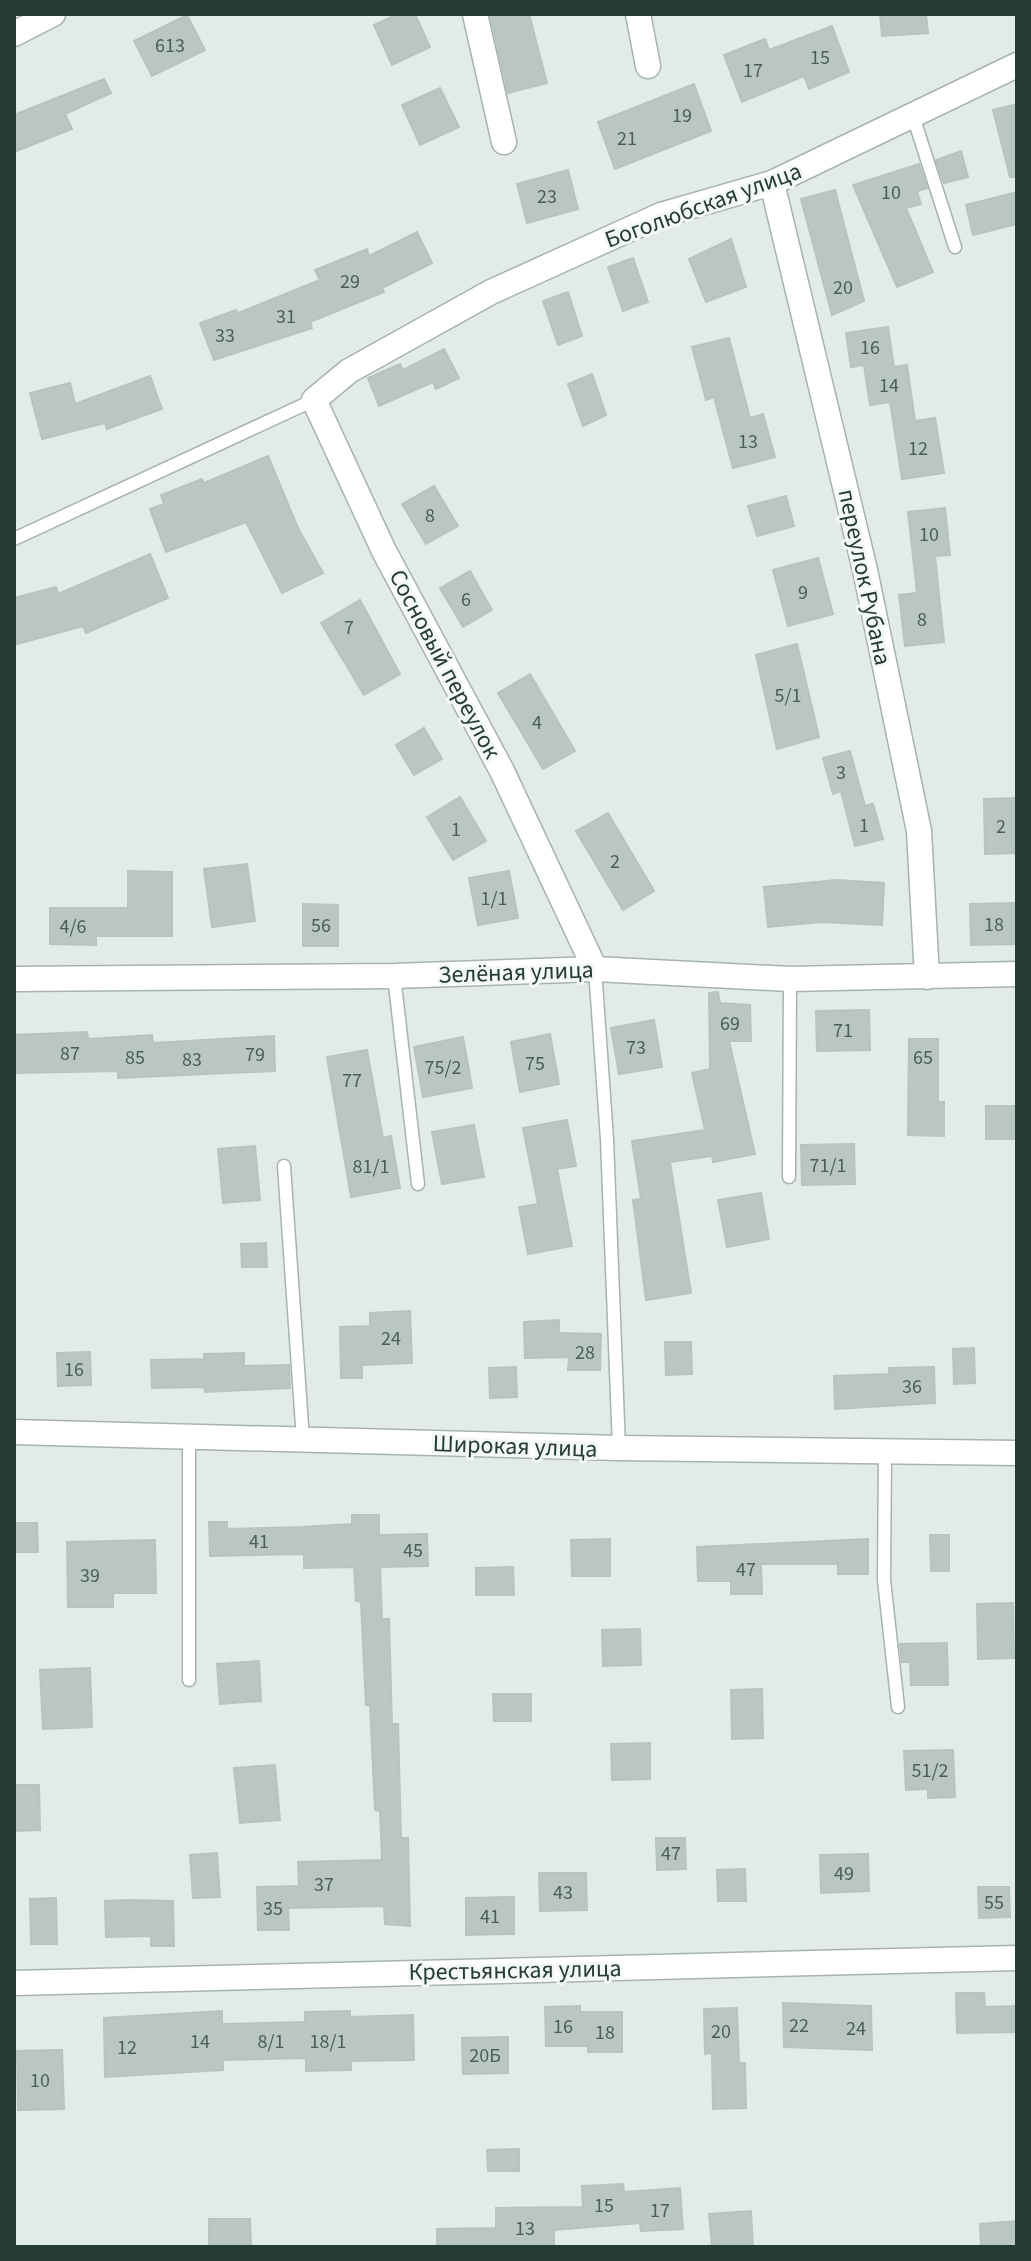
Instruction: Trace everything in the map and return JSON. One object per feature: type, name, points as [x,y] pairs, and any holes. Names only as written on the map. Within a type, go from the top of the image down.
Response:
[{"type":"street","points":[[14,34],[53,14]]},
{"type":"street","points":[[475,14],[504,142]]},
{"type":"street","points":[[638,14],[648,66]]},
{"type":"street","name":"Боголюбская улица","points":[[314,400],[349,371],[491,292],[661,215],[772,183],[1017,65]]},
{"type":"street","name":"переулок Рубана","points":[[772,183],[865,570],[919,831],[927,977]]},
{"type":"street","name":"Сосновый переулок","points":[[314,400],[384,551],[502,771],[595,969]]},
{"type":"street","name":"Зелёная улица","points":[[14,979],[394,976],[595,969],[790,979],[1017,974]]},
{"type":"street","name":"Широкая улица","points":[[14,1432],[619,1448],[1017,1453]]},
{"type":"street","name":"Крестьянская улица","points":[[14,1983],[1017,1958]]},
{"type":"lane","points":[[913,116],[955,247]]},
{"type":"lane","points":[[14,539],[314,400]]},
{"type":"lane","points":[[595,969],[607,1153],[619,1448]]},
{"type":"lane","points":[[394,976],[418,1184]]},
{"type":"lane","points":[[789,1177],[790,979]]},
{"type":"lane","points":[[284,1166],[303,1440]]},
{"type":"lane","points":[[189,1437],[189,1680]]},
{"type":"lane","points":[[885,1451],[884,1580],[898,1707]]},
{"type":"building","points":[[398,14],[415,14],[430,47],[392,65],[374,25]]},
{"type":"building","points":[[490,14],[529,14],[547,83],[508,93]]},
{"type":"building","points":[[880,14],[926,14],[928,33],[882,36]]},
{"type":"building","points":[[187,15],[205,50],[152,76],[134,41]]},
{"type":"building","points":[[832,26],[849,72],[809,89],[804,76],[742,102],[724,55],[765,39],[769,50]]},
{"type":"building","points":[[104,79],[111,93],[65,114],[72,129],[14,152],[14,115]]},
{"type":"building","points":[[694,84],[711,131],[615,169],[598,122]]},
{"type":"building","points":[[440,88],[459,127],[420,145],[402,105]]},
{"type":"building","points":[[1017,104],[1017,177],[1010,177],[993,110]]},
{"type":"building","points":[[961,151],[968,177],[944,183],[936,160]]},
{"type":"building","points":[[919,164],[927,188],[917,191],[921,204],[906,208],[933,272],[897,287],[853,185]]},
{"type":"building","points":[[568,170],[578,209],[527,223],[517,184]]},
{"type":"building","points":[[835,190],[864,301],[832,315],[801,199]]},
{"type":"building","points":[[1017,192],[1017,224],[973,235],[966,205]]},
{"type":"building","points":[[417,232],[432,263],[382,288],[384,292],[310,322],[312,328],[214,360],[200,323],[236,310],[238,313],[320,280],[315,270],[367,249],[369,256]]},
{"type":"building","points":[[731,239],[746,287],[706,302],[689,259]]},
{"type":"building","points":[[633,258],[648,302],[623,311],[608,267]]},
{"type":"building","points":[[568,292],[582,336],[558,345],[543,301]]},
{"type":"building","points":[[888,327],[894,367],[907,365],[915,421],[935,418],[944,473],[902,479],[890,402],[870,405],[864,365],[851,367],[846,333]]},
{"type":"building","points":[[729,338],[750,418],[763,414],[775,457],[733,468],[714,397],[706,400],[692,347]]},
{"type":"building","points":[[444,349],[459,378],[436,389],[433,382],[379,406],[368,378],[400,364],[403,370]]},
{"type":"building","points":[[592,374],[606,415],[583,426],[568,384]]},
{"type":"building","points":[[150,376],[162,409],[107,429],[105,423],[42,439],[30,393],[70,383],[75,404]]},
{"type":"building","points":[[268,456],[298,528],[323,573],[282,593],[246,522],[166,552],[150,509],[164,504],[161,495],[202,479],[204,483]]},
{"type":"building","points":[[434,486],[458,526],[426,544],[402,504]]},
{"type":"building","points":[[786,496],[794,526],[757,536],[748,506]]},
{"type":"building","points":[[945,508],[950,555],[935,556],[944,642],[905,646],[899,595],[917,593],[908,512]]},
{"type":"building","points":[[150,554],[168,598],[86,633],[83,626],[14,645],[14,598],[56,587],[58,594]]},
{"type":"building","points":[[818,558],[833,614],[788,626],[773,570]]},
{"type":"building","points":[[470,571],[492,610],[463,627],[440,588]]},
{"type":"building","points":[[360,600],[400,674],[364,695],[321,623]]},
{"type":"building","points":[[797,644],[819,737],[777,749],[756,655]]},
{"type":"building","points":[[530,674],[575,751],[543,769],[498,693]]},
{"type":"building","points":[[424,728],[442,759],[414,775],[396,745]]},
{"type":"building","points":[[850,751],[865,806],[873,804],[883,839],[855,846],[841,791],[833,794],[823,758]]},
{"type":"building","points":[[460,797],[486,841],[453,860],[427,817]]},
{"type":"building","points":[[1017,798],[1017,853],[985,854],[984,799]]},
{"type":"building","points":[[608,813],[654,891],[623,910],[576,831]]},
{"type":"building","points":[[247,864],[255,921],[212,927],[204,869]]},
{"type":"building","points":[[128,871],[172,872],[172,936],[96,936],[96,945],[50,944],[50,908],[128,908]]},
{"type":"building","points":[[509,871],[518,918],[478,925],[469,878]]},
{"type":"building","points":[[837,880],[884,883],[882,925],[821,922],[768,927],[764,887]]},
{"type":"building","points":[[1017,903],[1017,944],[971,945],[970,904]]},
{"type":"building","points":[[303,904],[338,905],[338,946],[303,946]]},
{"type":"building","points":[[718,992],[720,1003],[750,1005],[751,1041],[729,1041],[755,1154],[713,1162],[712,1156],[670,1162],[691,1293],[646,1300],[633,1200],[641,1199],[632,1141],[705,1130],[692,1073],[710,1069],[709,993]]},
{"type":"building","points":[[869,1010],[870,1050],[817,1051],[816,1011]]},
{"type":"building","points":[[654,1020],[662,1067],[619,1074],[611,1028]]},
{"type":"building","points":[[87,1032],[88,1039],[152,1035],[153,1043],[274,1036],[275,1071],[118,1078],[118,1071],[14,1073],[14,1035]]},
{"type":"building","points":[[550,1034],[559,1084],[520,1092],[511,1042]]},
{"type":"building","points":[[463,1037],[472,1088],[423,1097],[414,1047]]},
{"type":"building","points":[[909,1039],[938,1039],[938,1102],[944,1102],[944,1136],[908,1135]]},
{"type":"building","points":[[367,1050],[383,1138],[391,1136],[400,1188],[351,1197],[327,1057]]},
{"type":"building","points":[[986,1106],[1017,1106],[1017,1139],[986,1139]]},
{"type":"building","points":[[567,1120],[576,1166],[557,1169],[572,1246],[528,1254],[519,1207],[538,1204],[523,1128]]},
{"type":"building","points":[[474,1125],[484,1177],[442,1184],[432,1132]]},
{"type":"building","points":[[854,1144],[855,1184],[802,1185],[801,1145]]},
{"type":"building","points":[[255,1146],[260,1200],[223,1203],[218,1149]]},
{"type":"building","points":[[761,1193],[769,1239],[727,1247],[718,1200]]},
{"type":"building","points":[[266,1243],[267,1267],[242,1267],[241,1244]]},
{"type":"building","points":[[410,1311],[412,1363],[362,1365],[362,1378],[341,1378],[340,1327],[370,1326],[370,1313]]},
{"type":"building","points":[[559,1320],[559,1333],[601,1334],[600,1370],[568,1370],[569,1357],[525,1358],[524,1322]]},
{"type":"building","points":[[665,1342],[691,1342],[692,1374],[666,1375]]},
{"type":"building","points":[[974,1348],[975,1383],[954,1384],[953,1349]]},
{"type":"building","points":[[90,1352],[91,1385],[58,1386],[57,1353]]},
{"type":"building","points":[[244,1353],[244,1366],[289,1365],[290,1388],[205,1392],[204,1387],[152,1388],[151,1360],[204,1359],[204,1354]]},
{"type":"building","points":[[516,1367],[517,1397],[490,1398],[489,1368]]},
{"type":"building","points":[[934,1367],[935,1403],[835,1409],[834,1376],[889,1374],[889,1368]]},
{"type":"building","points":[[352,1515],[379,1515],[379,1535],[427,1534],[428,1566],[380,1567],[382,1619],[389,1619],[392,1724],[398,1724],[401,1838],[408,1838],[410,1926],[385,1924],[384,1906],[288,1908],[289,1930],[258,1930],[257,1887],[299,1886],[298,1862],[382,1860],[380,1811],[375,1810],[370,1705],[366,1705],[361,1602],[356,1601],[354,1567],[304,1568],[304,1554],[210,1556],[209,1522],[227,1522],[227,1529],[303,1527],[352,1524]]},
{"type":"building","points":[[14,1523],[37,1523],[38,1552],[14,1552]]},
{"type":"building","points":[[930,1535],[949,1535],[949,1571],[931,1571]]},
{"type":"building","points":[[610,1539],[610,1576],[572,1576],[571,1540]]},
{"type":"building","points":[[868,1539],[868,1574],[838,1574],[838,1564],[761,1564],[762,1594],[731,1594],[731,1581],[698,1581],[697,1547]]},
{"type":"building","points":[[155,1540],[156,1593],[113,1593],[113,1607],[68,1607],[67,1542]]},
{"type":"building","points":[[513,1567],[514,1595],[476,1595],[476,1568]]},
{"type":"building","points":[[1013,1603],[1014,1658],[978,1659],[977,1604]]},
{"type":"building","points":[[640,1629],[641,1665],[603,1666],[602,1630]]},
{"type":"building","points":[[947,1643],[948,1685],[911,1685],[910,1662],[902,1662],[900,1644]]},
{"type":"building","points":[[259,1661],[261,1701],[220,1704],[217,1664]]},
{"type":"building","points":[[90,1668],[92,1727],[43,1729],[40,1670]]},
{"type":"building","points":[[762,1689],[763,1738],[732,1739],[731,1690]]},
{"type":"building","points":[[493,1694],[531,1694],[531,1721],[494,1721]]},
{"type":"building","points":[[650,1743],[650,1779],[612,1780],[611,1744]]},
{"type":"building","points":[[953,1750],[955,1797],[928,1798],[928,1789],[906,1790],[904,1751]]},
{"type":"building","points":[[275,1765],[280,1820],[240,1823],[234,1768]]},
{"type":"building","points":[[14,1785],[39,1785],[40,1830],[14,1831]]},
{"type":"building","points":[[656,1838],[685,1838],[686,1869],[657,1870]]},
{"type":"building","points":[[217,1853],[220,1897],[193,1898],[190,1855]]},
{"type":"building","points":[[868,1854],[869,1891],[821,1893],[820,1855]]},
{"type":"building","points":[[745,1869],[746,1901],[718,1901],[717,1870]]},
{"type":"building","points":[[539,1873],[586,1873],[587,1910],[540,1911]]},
{"type":"building","points":[[978,1887],[1009,1887],[1010,1917],[979,1918]]},
{"type":"building","points":[[514,1897],[514,1934],[466,1935],[466,1898]]},
{"type":"building","points":[[56,1898],[57,1944],[31,1944],[30,1899]]},
{"type":"building","points":[[105,1901],[173,1901],[174,1946],[151,1946],[151,1936],[106,1937]]},
{"type":"building","points":[[956,1993],[984,1993],[985,2007],[1017,2006],[1017,2032],[957,2033]]},
{"type":"building","points":[[783,2003],[871,2006],[872,2050],[784,2047]]},
{"type":"building","points":[[580,2006],[580,2012],[622,2012],[622,2052],[588,2052],[588,2046],[546,2046],[545,2007]]},
{"type":"building","points":[[737,2008],[739,2063],[745,2063],[746,2108],[713,2109],[712,2053],[705,2054],[704,2009]]},
{"type":"building","points":[[222,2011],[222,2024],[305,2022],[305,2012],[350,2011],[350,2017],[413,2015],[414,2060],[351,2061],[351,2070],[306,2071],[306,2058],[223,2060],[223,2070],[105,2077],[104,2018]]},
{"type":"building","points":[[508,2037],[508,2073],[463,2074],[462,2038]]},
{"type":"building","points":[[62,2050],[64,2109],[18,2110],[17,2051]]},
{"type":"building","points":[[519,2149],[519,2171],[488,2171],[487,2150]]},
{"type":"building","points":[[623,2184],[624,2192],[680,2188],[683,2229],[641,2231],[640,2223],[554,2230],[554,2247],[437,2247],[437,2229],[496,2228],[496,2208],[583,2207],[582,2186]]},
{"type":"building","points":[[751,2211],[753,2247],[712,2247],[709,2214]]},
{"type":"building","points":[[209,2219],[250,2219],[251,2247],[209,2247]]},
{"type":"building","points":[[1017,2221],[1017,2247],[981,2247],[980,2224]]}]
